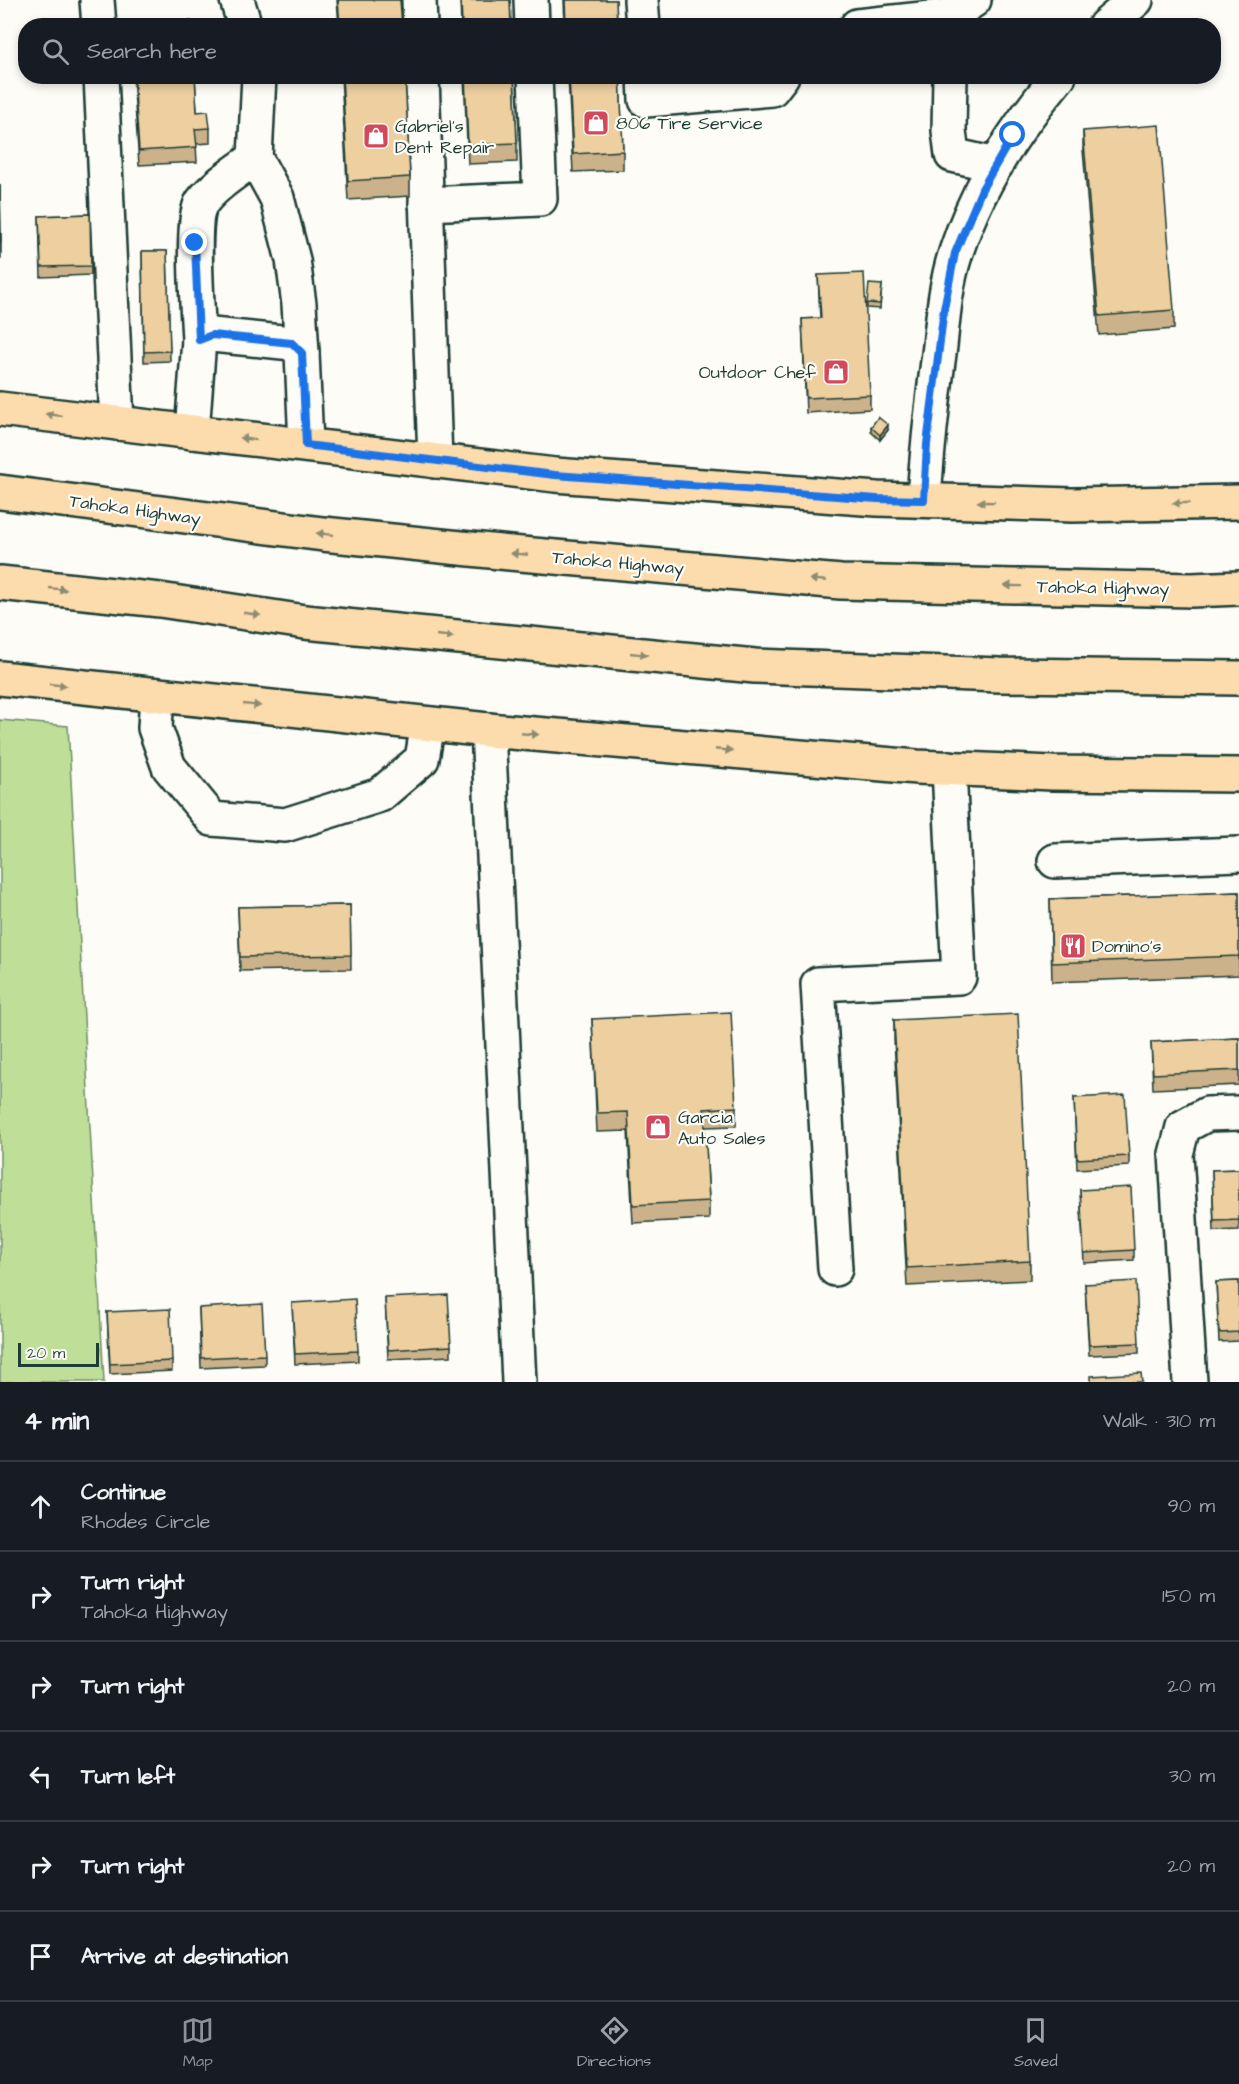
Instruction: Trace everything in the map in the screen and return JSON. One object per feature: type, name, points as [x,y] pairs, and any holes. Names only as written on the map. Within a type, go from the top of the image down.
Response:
[{"type":"main road","points":[[0,409],[555,475],[877,499],[1072,505],[1239,502]]},
{"type":"main road","name":"Tahoka Highway","points":[[0,492],[323,534],[830,581],[1192,590],[1239,588]]},
{"type":"main road","points":[[0,583],[160,600],[305,622],[755,666],[1000,675],[1239,678]]},
{"type":"main road","points":[[0,678],[488,730],[949,768],[1052,773],[1239,775]]},
{"type":"street","points":[[98,0],[99,18]]},
{"type":"street","points":[[237,0],[242,18]]},
{"type":"street","points":[[419,0],[420,18]]},
{"type":"street","points":[[531,0],[532,18]]},
{"type":"street","points":[[641,0],[642,18]]},
{"type":"street","points":[[1115,18],[1136,0]]},
{"type":"street","points":[[924,18],[958,14]]},
{"type":"street","points":[[101,84],[117,423]]},
{"type":"street","points":[[259,84],[255,158],[277,198],[293,260],[299,304],[306,445]]},
{"type":"street","points":[[422,84],[435,461]]},
{"type":"street","points":[[426,204],[540,199],[535,84]]},
{"type":"street","points":[[645,84],[646,100],[772,89],[776,84]]},
{"type":"street","points":[[950,84],[949,131],[952,155],[996,165]]},
{"type":"street","points":[[924,500],[928,433],[944,309],[955,253],[982,189],[1013,135],[1053,84]]},
{"type":"street","points":[[192,432],[199,340],[195,243],[200,204],[228,178],[255,158]]},
{"type":"street","points":[[199,340],[212,335],[292,343],[302,353]]},
{"type":"street","points":[[157,695],[155,728],[169,768],[212,819],[285,825],[380,795],[422,759],[428,724]]},
{"type":"street","points":[[488,730],[519,1382]]},
{"type":"street","points":[[835,1269],[818,984],[959,977],[949,768]]},
{"type":"street","points":[[1055,861],[1239,854]]},
{"type":"street","points":[[1190,1382],[1176,1154],[1183,1127],[1207,1114],[1239,1113]]},
{"type":"green space","points":[[0,720],[68,726],[104,1382],[0,1382]]},
{"type":"building","points":[[338,0],[400,0],[401,18],[339,18]]},
{"type":"building","points":[[461,0],[510,0],[511,18],[462,18]]},
{"type":"building","points":[[565,0],[616,0],[617,18],[566,18]]},
{"type":"building","points":[[135,84],[195,84],[197,112],[208,111],[210,128],[195,129],[197,147],[139,151]]},
{"type":"building","name":"Gabriel's Dent Repair","points":[[342,84],[405,84],[410,177],[348,181]]},
{"type":"building","points":[[465,84],[514,84],[517,143],[468,145]]},
{"type":"building","name":"806 Tire Service","points":[[569,84],[620,84],[623,151],[573,154]]},
{"type":"building","points":[[1159,125],[1174,310],[1099,316],[1083,131]]},
{"type":"building","points":[[0,184],[1,243],[0,243]]},
{"type":"building","points":[[90,214],[91,266],[41,267],[39,216]]},
{"type":"building","points":[[142,251],[167,251],[170,351],[144,352]]},
{"type":"building","name":"Outdoor Chef","points":[[864,273],[870,395],[806,398],[802,319],[821,318],[818,275]]},
{"type":"building","points":[[869,284],[882,285],[880,304],[867,303]]},
{"type":"building","points":[[878,417],[888,425],[880,435],[871,427]]},
{"type":"building","points":[[1239,892],[1239,956],[1052,963],[1050,899]]},
{"type":"building","points":[[350,905],[351,955],[240,957],[238,907]]},
{"type":"building","name":"Garcia Auto Sales","points":[[731,1012],[736,1107],[704,1109],[709,1201],[633,1205],[628,1112],[597,1113],[592,1019]]},
{"type":"building","points":[[1018,1014],[1030,1261],[907,1268],[894,1020]]},
{"type":"building","points":[[1239,1038],[1239,1070],[1153,1074],[1151,1042]]},
{"type":"building","points":[[1125,1095],[1129,1156],[1077,1159],[1074,1098]]},
{"type":"building","points":[[1239,1169],[1239,1220],[1214,1221],[1212,1170]]},
{"type":"building","points":[[1131,1187],[1134,1250],[1084,1253],[1080,1190]]},
{"type":"building","points":[[1136,1281],[1139,1343],[1089,1345],[1085,1284]]},
{"type":"building","points":[[1239,1281],[1239,1332],[1219,1333],[1216,1282]]},
{"type":"building","points":[[448,1295],[451,1346],[388,1350],[385,1298]]},
{"type":"building","points":[[355,1299],[358,1351],[295,1354],[292,1303]]},
{"type":"building","points":[[262,1304],[265,1355],[201,1358],[199,1308]]},
{"type":"building","points":[[170,1309],[172,1361],[110,1364],[107,1312]]},
{"type":"building","points":[[1141,1373],[1142,1382],[1091,1382],[1091,1376]]},
{"type":"place","name":"806 Tire Service","points":[[596,123]]},
{"type":"place","name":"Gabriel's Dent Repair","points":[[376,136]]},
{"type":"place","name":"Outdoor Chef","points":[[836,372]]},
{"type":"place","name":"Domino's","points":[[1073,946]]},
{"type":"place","name":"Garcia Auto Sales","points":[[658,1127]]},
{"type":"route","points":[[195,243],[199,340],[212,335],[292,343],[302,353],[306,445],[555,475],[877,499],[924,500],[927,444],[944,309],[955,253],[982,189],[1013,135]]}]
